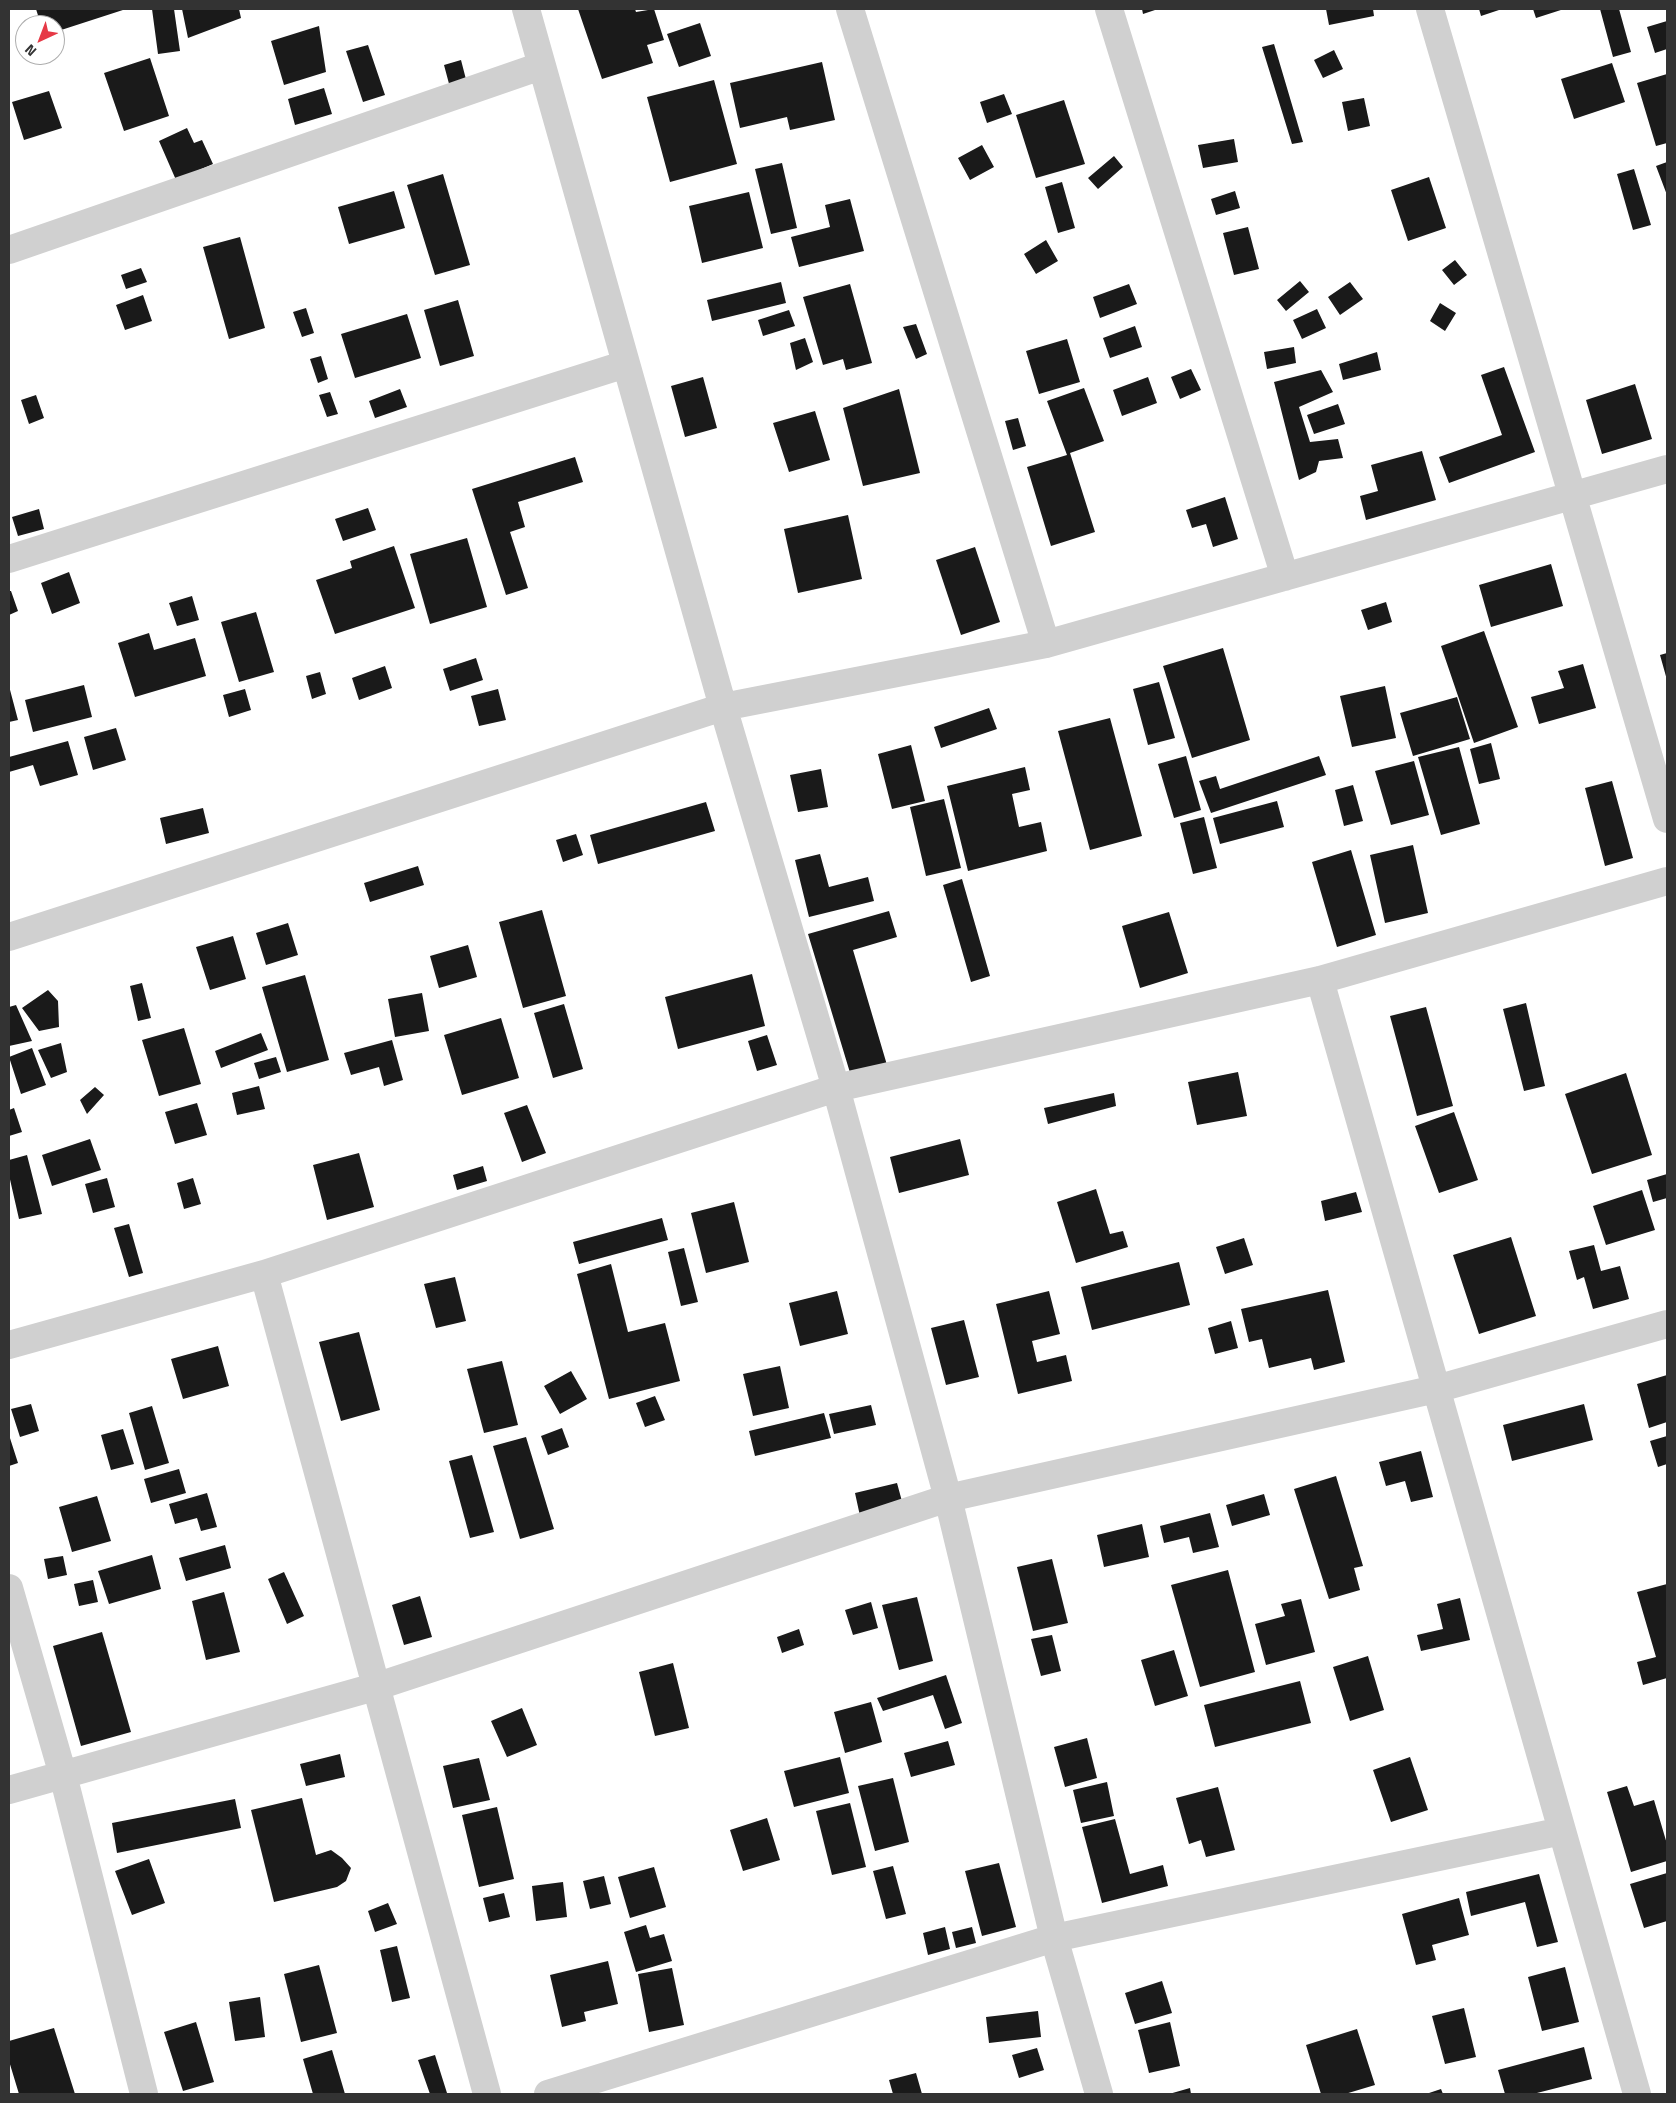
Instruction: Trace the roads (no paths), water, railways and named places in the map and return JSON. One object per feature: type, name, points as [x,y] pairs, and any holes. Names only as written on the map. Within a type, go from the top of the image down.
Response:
[{"type":"street","points":[[526,9],[724,707],[836,1088],[948,1498],[1054,1938],[1099,2094]]},
{"type":"street","points":[[850,9],[1046,644]]},
{"type":"street","points":[[1109,9],[1285,577]]},
{"type":"street","points":[[1430,9],[1574,495],[1667,819]]},
{"type":"street","points":[[9,250],[541,66]]},
{"type":"street","points":[[9,559],[626,364]]},
{"type":"street","points":[[9,937],[724,707],[1046,644],[1667,469]]},
{"type":"street","points":[[9,1344],[264,1274],[836,1088],[1320,980],[1667,881]]},
{"type":"street","points":[[1320,980],[1637,2094]]},
{"type":"street","points":[[264,1274],[378,1686],[487,2094]]},
{"type":"street","points":[[9,1790],[378,1686],[948,1498],[1436,1389],[1667,1324]]},
{"type":"street","points":[[9,1588],[62,1775],[144,2094]]},
{"type":"street","points":[[548,2094],[1054,1938],[1562,1831]]}]
